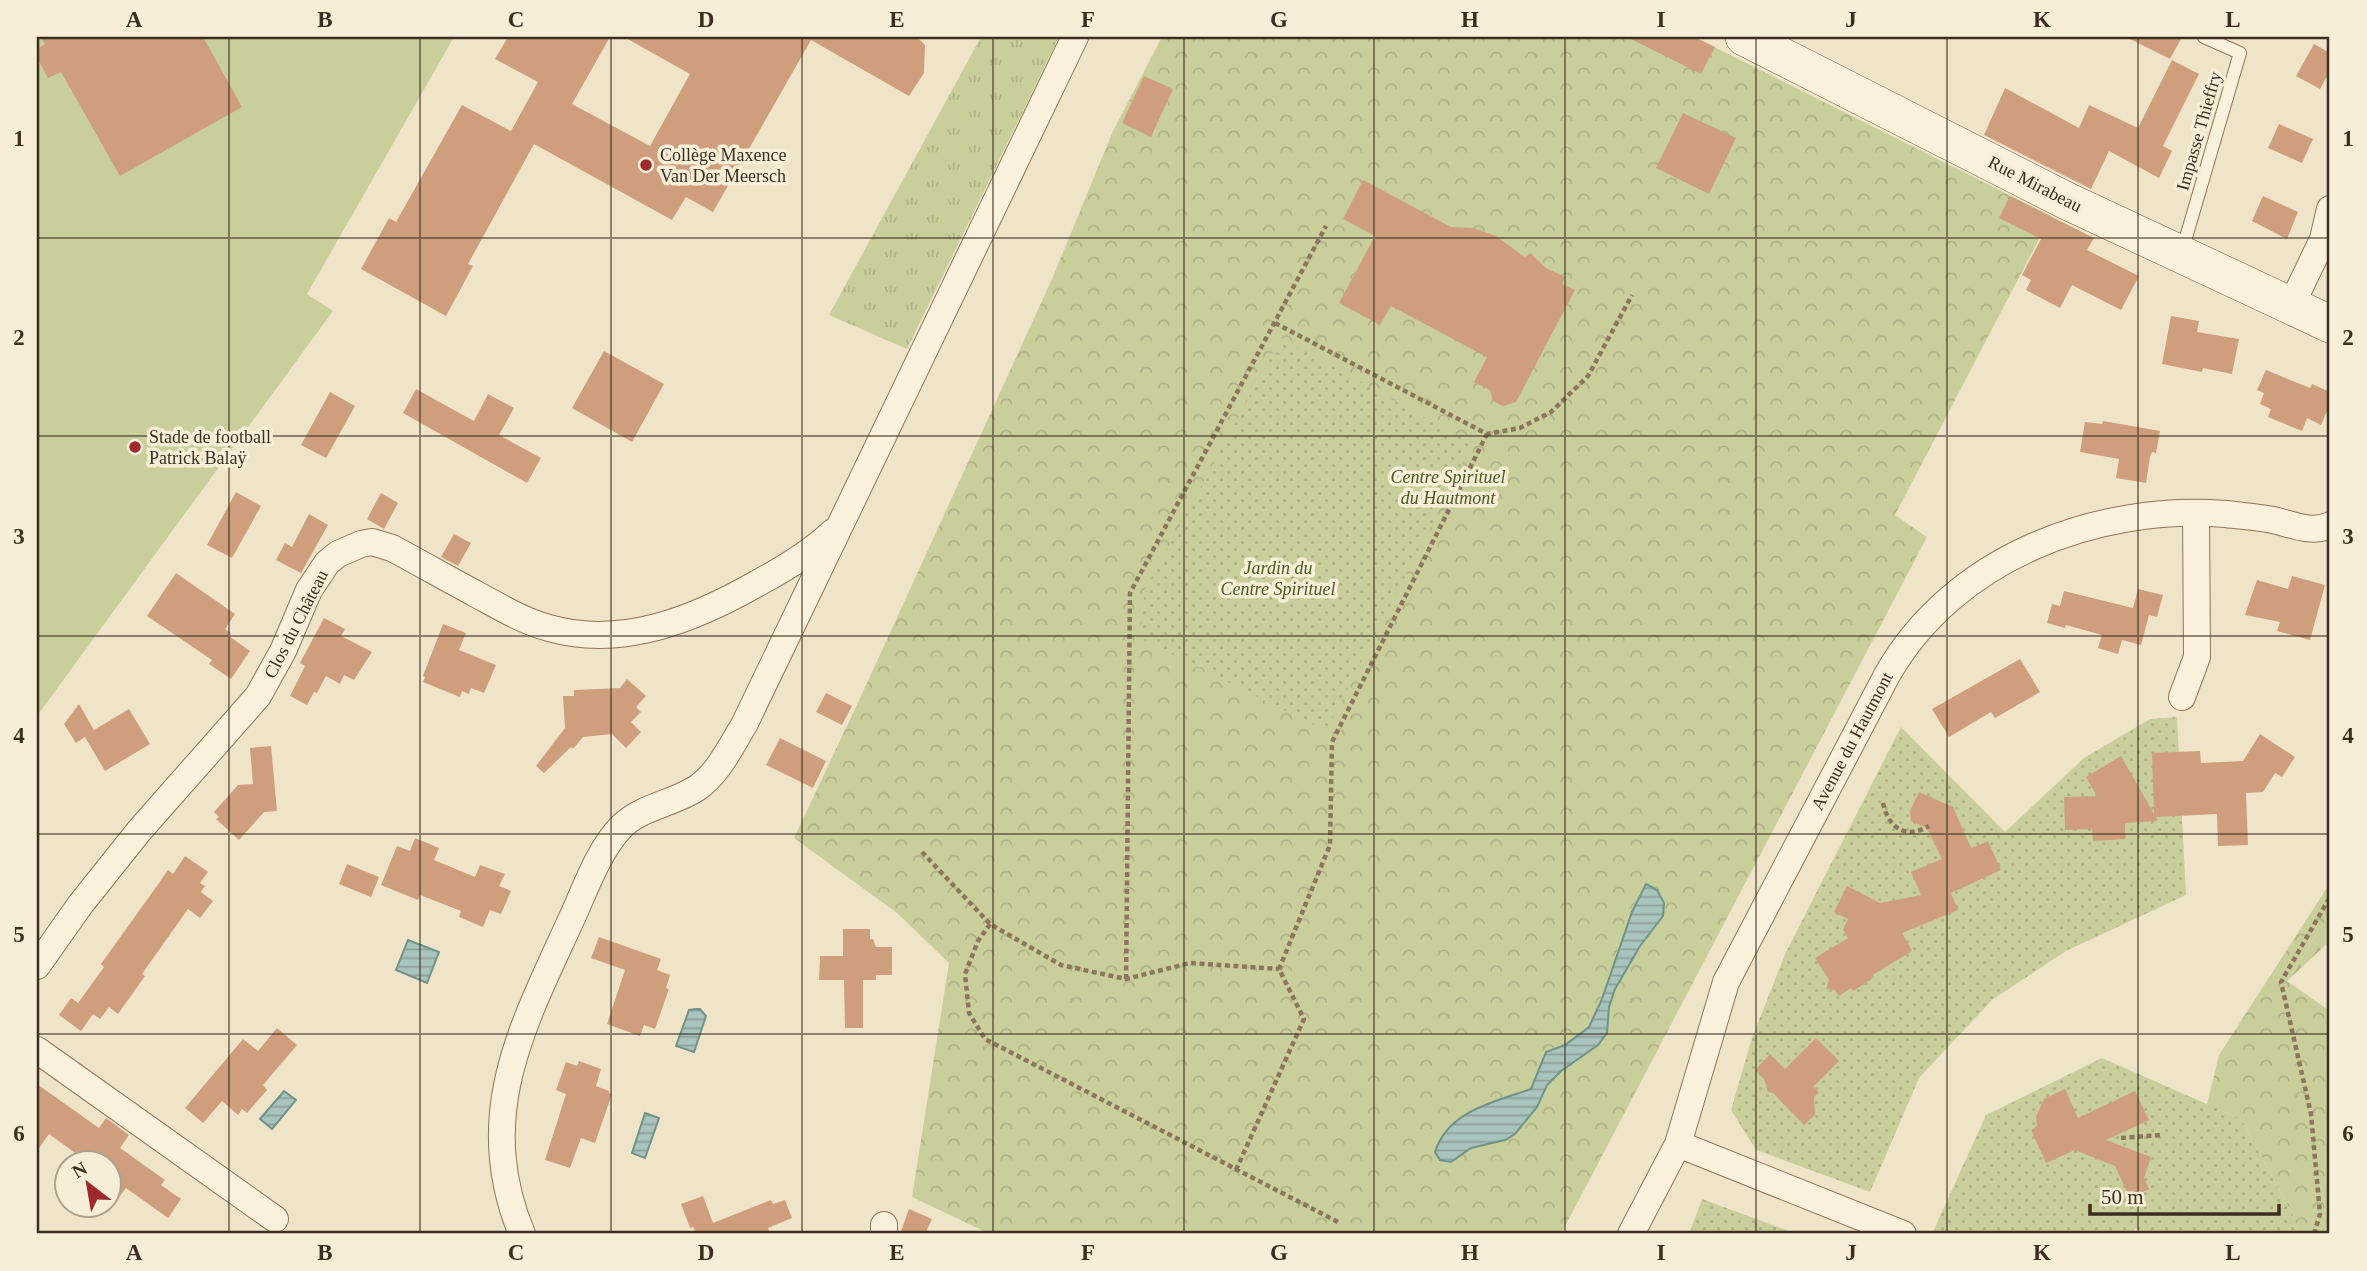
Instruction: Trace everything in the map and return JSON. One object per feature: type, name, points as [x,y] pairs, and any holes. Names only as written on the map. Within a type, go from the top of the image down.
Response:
[{"type":"main road","name":"Rue Mirabeau","points":[[1744,37],[2067,201],[2330,324]]},
{"type":"street","points":[[522,1234],[510,1203],[502,1167],[502,1109],[521,1036],[551,964],[613,837],[622,826],[642,812],[696,789],[720,764],[744,725],[1075,37]]},
{"type":"street","points":[[2291,306],[2318,251],[2330,209]]},
{"type":"street","points":[[2182,697],[2197,657],[2196,513]]},
{"type":"street","name":"Avenue du Hautmont","points":[[1631,1234],[1678,1144],[1726,982],[1892,666],[1926,619],[1953,594],[1981,574],[2013,557],[2056,538],[2117,521],[2160,514],[2196,513],[2255,517],[2312,529],[2330,525]]},
{"type":"street","name":"Clos du Château","points":[[37,966],[75,912],[139,831],[258,695],[276,666],[318,574],[338,554],[360,544],[381,544],[534,623],[573,633],[612,634],[651,629],[714,607],[797,560],[817,546],[841,523]]},
{"type":"street","points":[[37,1050],[275,1219]]},
{"type":"street","points":[[1678,1144],[1903,1234]]},
{"type":"lane","name":"Impasse Thieffry","points":[[2181,255],[2240,54],[2204,37]]},
{"type":"path","points":[[1126,979],[1130,593],[1326,226]]},
{"type":"path","points":[[1275,323],[1488,434],[1520,428],[1551,412],[1588,376],[1632,295]]},
{"type":"path","points":[[1236,1170],[1304,1019],[1279,969],[1330,845],[1332,742],[1488,434]]},
{"type":"path","points":[[1883,803],[1886,818],[1895,826],[1907,832],[1929,826]]},
{"type":"path","points":[[922,852],[990,924],[1061,965],[1126,979],[1190,963],[1279,969]]},
{"type":"path","points":[[2314,1234],[2320,1214],[2311,1114],[2281,982],[2330,897]]},
{"type":"path","points":[[990,924],[978,941],[965,974],[970,1013],[985,1039],[1338,1222]]},
{"type":"path","points":[[2121,1138],[2161,1135]]},
{"type":"green space","points":[[37,37],[454,37],[307,294],[333,311],[37,716]]},
{"type":"green space","points":[[981,37],[1059,37],[907,349],[829,315]]},
{"type":"green space","name":"Centre Spirituel du Hautmont","points":[[1162,37],[1694,37],[2051,216],[1895,515],[1927,537],[1561,1234],[990,1234],[912,1197],[949,963],[897,913],[794,838],[1052,279],[1113,131]]},
{"type":"green space","name":"Jardin du Centre Spirituel","points":[[1281,338],[1473,444],[1326,731],[1140,638],[1145,590]]},
{"type":"green space","points":[[2177,717],[2186,895],[2066,951],[1992,1000],[1919,1078],[1870,1192],[1756,1150],[1731,1110],[1752,1038],[1786,952],[1901,727],[2005,832],[2084,758],[2150,719]]},
{"type":"green space","points":[[2330,883],[2330,913],[2287,981],[2330,1011],[2330,1234],[2299,1234],[2293,1215],[2241,1119],[2207,1104],[2219,1055]]},
{"type":"green space","points":[[2330,913],[2330,941],[2287,981]]},
{"type":"green space","points":[[2102,1058],[2241,1119],[2293,1215],[2299,1234],[2145,1234],[2136,1228],[2131,1234],[1932,1234],[1986,1115]]},
{"type":"green space","points":[[1702,1199],[1797,1234],[1689,1234]]},
{"type":"water","points":[[1646,884],[1657,890],[1664,903],[1663,916],[1640,946],[1615,989],[1609,1007],[1607,1033],[1598,1045],[1561,1071],[1547,1085],[1537,1107],[1515,1134],[1505,1140],[1471,1148],[1451,1162],[1440,1160],[1435,1152],[1441,1138],[1461,1117],[1531,1089],[1546,1052],[1565,1045],[1589,1027],[1602,999],[1632,912]]},
{"type":"water","points":[[408,940],[439,952],[427,983],[396,970]]},
{"type":"water","points":[[700,1009],[706,1016],[694,1052],[676,1046],[689,1010]]},
{"type":"water","points":[[284,1091],[296,1100],[272,1129],[260,1119]]},
{"type":"water","points":[[645,1113],[659,1118],[645,1158],[632,1153]]},
{"type":"building","points":[[41,37],[203,37],[242,107],[120,176],[61,72],[48,78],[37,58],[37,49],[45,44]]},
{"type":"building","points":[[508,37],[610,37],[572,104],[650,146],[690,74],[624,37],[917,37],[925,45],[924,73],[909,96],[811,40],[713,212],[686,197],[672,220],[534,144],[468,264],[473,266],[446,316],[361,269],[389,218],[396,222],[462,105],[511,131],[538,82],[495,59]]},
{"type":"building","points":[[1627,37],[1694,37],[1715,47],[1701,74]]},
{"type":"building","points":[[2126,37],[2182,37],[2170,59]]},
{"type":"building","points":[[2314,44],[2330,53],[2330,71],[2320,89],[2296,76]]},
{"type":"building","points":[[2172,60],[2199,74],[2163,146],[2172,151],[2159,178],[2109,151],[2091,189],[1984,135],[2005,88],[2079,128],[2089,105],[2138,128]]},
{"type":"building","points":[[1144,76],[1173,89],[1151,137],[1122,123]]},
{"type":"building","points":[[1683,113],[1736,138],[1709,194],[1656,168]]},
{"type":"building","points":[[2279,124],[2313,139],[2302,163],[2268,148]]},
{"type":"building","points":[[1363,180],[1451,227],[1473,228],[1496,236],[1525,257],[1530,253],[1546,268],[1565,277],[1562,284],[1575,290],[1516,402],[1503,406],[1493,401],[1490,390],[1474,382],[1487,357],[1391,306],[1380,325],[1339,303],[1375,236],[1343,219]]},
{"type":"building","points":[[2010,196],[2094,238],[2087,250],[2139,276],[2121,310],[2072,285],[2060,308],[2026,290],[2031,280],[2022,275],[2041,239],[1999,218]]},
{"type":"building","points":[[2263,196],[2298,212],[2287,239],[2252,221]]},
{"type":"building","points":[[2171,316],[2199,321],[2197,332],[2239,339],[2232,374],[2203,368],[2202,372],[2162,364]]},
{"type":"building","points":[[604,351],[664,384],[632,442],[572,408]]},
{"type":"building","points":[[2266,370],[2310,388],[2312,384],[2330,392],[2330,404],[2321,425],[2307,418],[2302,431],[2268,417],[2271,409],[2260,404],[2264,393],[2257,390]]},
{"type":"building","points":[[416,389],[474,421],[488,394],[514,408],[499,435],[541,458],[527,483],[403,413]]},
{"type":"building","points":[[330,392],[355,406],[326,458],[301,445]]},
{"type":"building","points":[[2103,421],[2160,431],[2156,453],[2152,452],[2150,457],[2146,483],[2116,478],[2119,459],[2080,452],[2085,422],[2102,424]]},
{"type":"building","points":[[236,492],[261,506],[232,558],[207,545]]},
{"type":"building","points":[[381,493],[398,503],[384,529],[367,519]]},
{"type":"building","points":[[309,514],[328,525],[301,573],[276,560],[285,543],[292,547]]},
{"type":"building","points":[[454,534],[471,543],[458,566],[441,557]]},
{"type":"building","points":[[176,573],[235,614],[225,629],[231,633],[229,636],[250,651],[231,679],[209,664],[212,660],[147,616]]},
{"type":"building","points":[[2292,576],[2325,585],[2310,640],[2277,631],[2280,622],[2245,615],[2257,580],[2288,589]]},
{"type":"building","points":[[2138,589],[2163,595],[2157,617],[2149,615],[2141,645],[2122,640],[2118,654],[2098,648],[2102,635],[2047,623],[2052,604],[2060,606],[2064,591],[2133,608]]},
{"type":"building","points":[[324,618],[345,629],[341,636],[372,652],[354,680],[344,675],[340,684],[326,676],[307,705],[290,696],[305,666],[300,663]]},
{"type":"building","points":[[443,624],[466,633],[459,650],[496,665],[484,693],[471,688],[469,694],[462,691],[460,697],[423,682]]},
{"type":"building","points":[[2020,659],[2040,692],[1995,718],[1991,712],[1949,737],[1932,709]]},
{"type":"building","points":[[627,679],[646,696],[636,707],[641,712],[631,722],[641,732],[626,748],[612,734],[583,737],[544,773],[536,766],[565,728],[563,696],[574,696],[574,690],[620,688]]},
{"type":"building","points":[[826,693],[852,706],[842,725],[816,712]]},
{"type":"building","points":[[79,704],[94,730],[129,709],[150,744],[105,771],[85,737],[76,743],[64,724]]},
{"type":"building","points":[[2260,734],[2295,757],[2282,777],[2275,773],[2263,792],[2246,793],[2248,845],[2218,846],[2217,814],[2156,817],[2158,821],[2125,823],[2125,839],[2093,841],[2092,829],[2065,830],[2064,797],[2097,796],[2086,777],[2121,756],[2154,814],[2152,753],[2200,751],[2201,763],[2243,761]]},
{"type":"building","points":[[780,738],[826,761],[813,788],[766,765]]},
{"type":"building","points":[[271,746],[277,811],[264,812],[239,840],[216,819],[219,817],[214,812],[238,785],[253,784],[250,748]]},
{"type":"building","points":[[1919,792],[1953,807],[1971,848],[1988,841],[2001,870],[1951,893],[1958,910],[1902,933],[1912,951],[1871,976],[1872,979],[1853,991],[1851,988],[1839,996],[1835,990],[1826,989],[1829,980],[1815,958],[1848,938],[1843,930],[1848,919],[1834,912],[1847,886],[1880,903],[1921,895],[1911,872],[1942,859],[1927,828],[1911,821],[1910,811]]},
{"type":"building","points":[[415,838],[439,848],[434,860],[475,877],[480,865],[505,874],[499,886],[511,891],[501,914],[490,910],[483,927],[459,917],[461,911],[420,895],[418,900],[381,885],[397,846],[410,851]]},
{"type":"building","points":[[185,856],[208,872],[200,883],[205,886],[201,892],[213,901],[200,918],[188,909],[142,974],[145,976],[118,1014],[109,1007],[100,1019],[93,1014],[81,1031],[59,1015],[71,998],[78,1003],[104,967],[101,964],[168,870],[173,874]]},
{"type":"building","points":[[347,864],[379,877],[371,897],[339,884]]},
{"type":"building","points":[[843,929],[870,929],[870,939],[873,939],[876,947],[892,947],[892,975],[876,975],[876,980],[863,980],[863,1028],[845,1028],[844,980],[819,980],[820,956],[843,956]]},
{"type":"building","points":[[599,937],[661,959],[657,970],[670,975],[666,988],[669,989],[655,1029],[644,1025],[640,1036],[607,1024],[625,970],[591,958]]},
{"type":"building","points":[[277,1028],[297,1045],[263,1085],[267,1090],[247,1113],[242,1109],[238,1115],[222,1101],[203,1123],[185,1108],[243,1039],[258,1051]]},
{"type":"building","points":[[1816,1038],[1839,1061],[1813,1087],[1819,1092],[1814,1097],[1815,1115],[1804,1125],[1773,1093],[1768,1092],[1764,1079],[1755,1070],[1770,1054],[1785,1069]]},
{"type":"building","points":[[579,1061],[601,1069],[596,1086],[612,1094],[595,1143],[581,1138],[570,1168],[545,1160],[566,1094],[556,1090],[566,1062],[577,1066]]},
{"type":"building","points":[[37,1084],[99,1128],[106,1118],[129,1135],[120,1148],[68,1148],[49,1134],[37,1151]]},
{"type":"building","points":[[2065,1089],[2078,1118],[2135,1091],[2149,1120],[2106,1140],[2151,1157],[2144,1178],[2149,1189],[2130,1198],[2115,1166],[2075,1150],[2046,1163],[2031,1130],[2037,1126],[2036,1117],[2044,1099]]},
{"type":"building","points":[[122,1149],[165,1180],[161,1185],[181,1199],[168,1218],[126,1188],[122,1193]]},
{"type":"building","points":[[703,1196],[713,1223],[771,1200],[773,1204],[785,1200],[792,1218],[768,1228],[770,1234],[688,1234],[695,1231],[693,1227],[690,1228],[681,1204]]},
{"type":"building","points":[[909,1209],[932,1219],[925,1234],[900,1234]]},
{"type":"place","name":"Collège Maxence Van Der Meersch","points":[[646,165]]},
{"type":"place","name":"Stade de football Patrick Balaÿ","points":[[135,447]]}]
